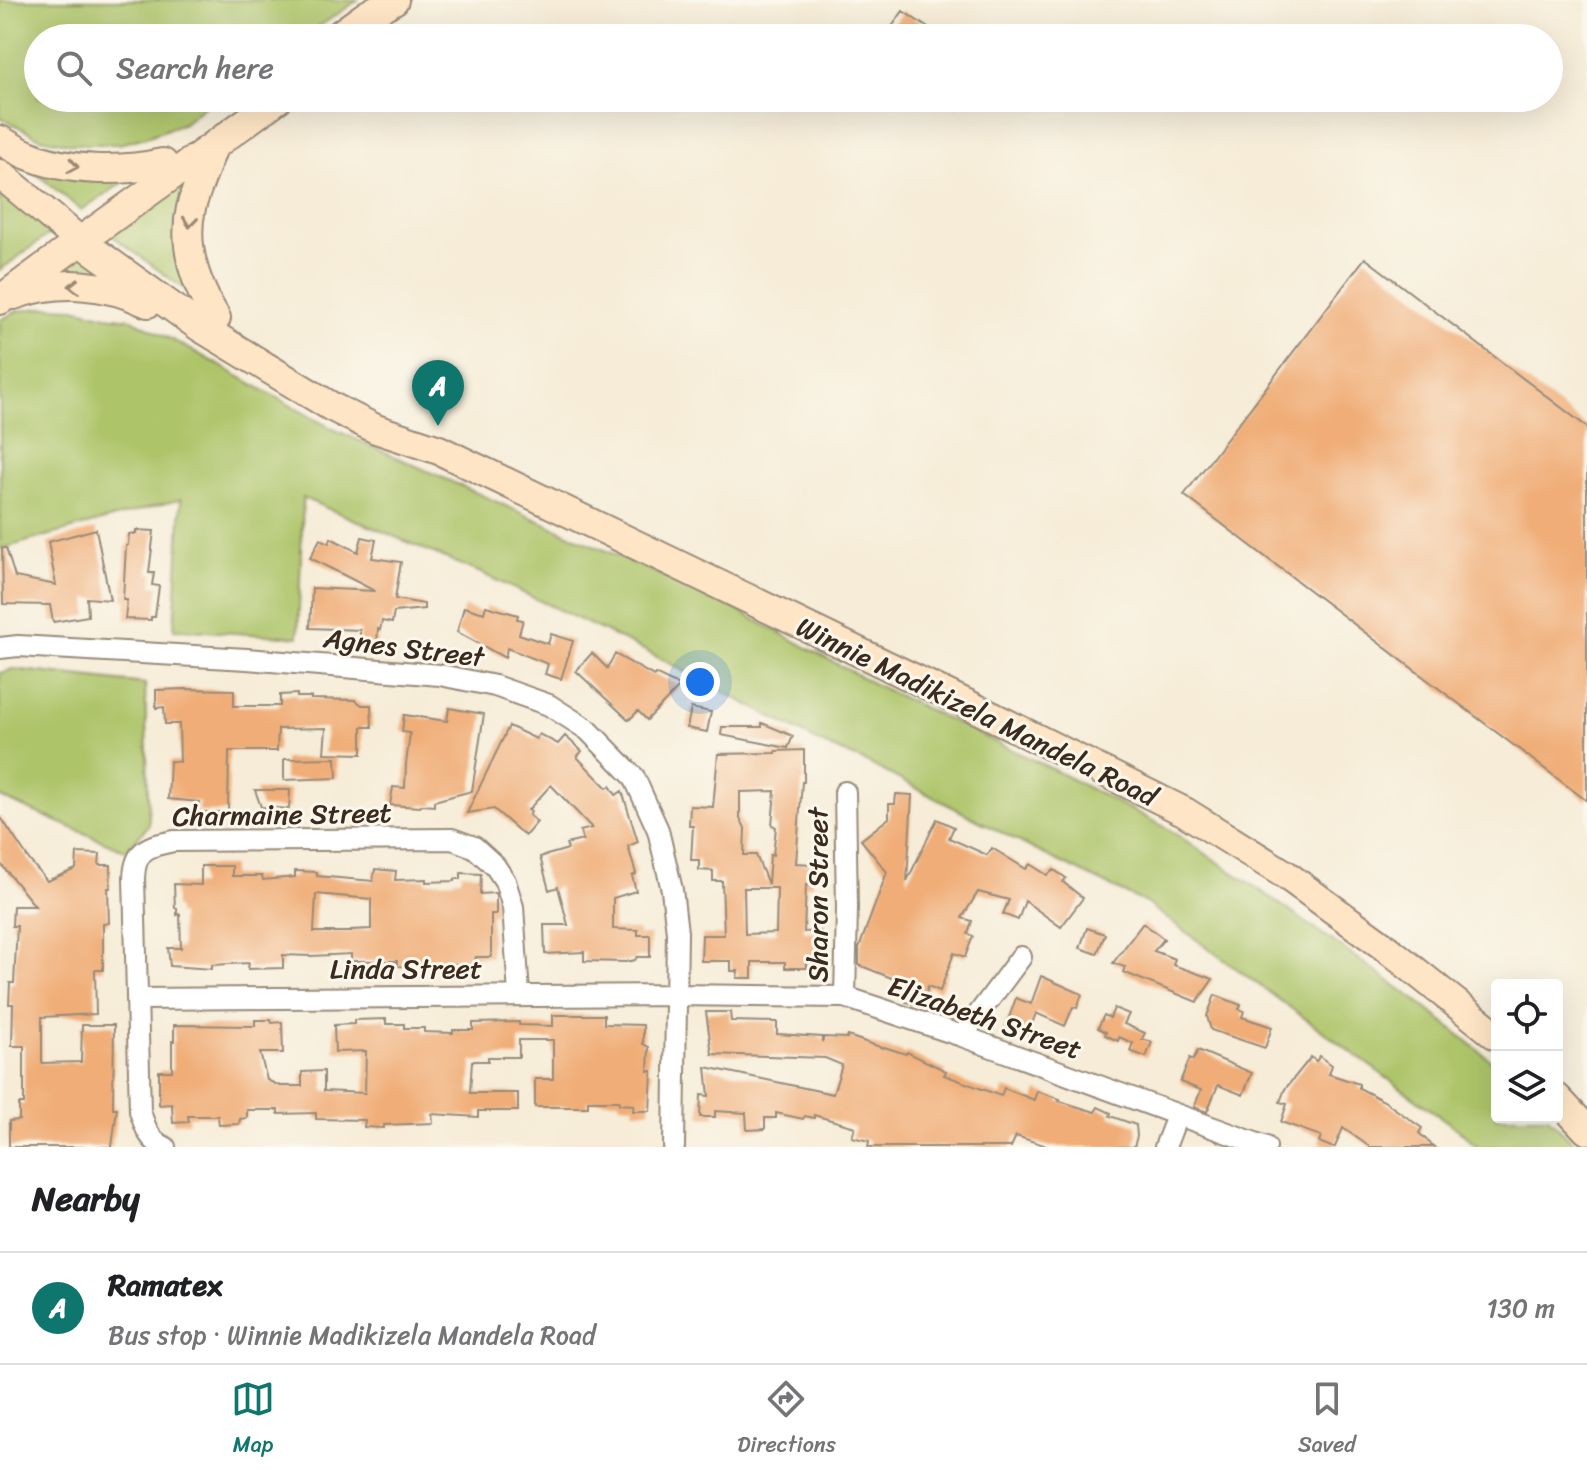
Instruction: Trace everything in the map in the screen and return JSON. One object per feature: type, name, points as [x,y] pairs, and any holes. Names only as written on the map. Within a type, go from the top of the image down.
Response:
[{"type":"main road","points":[[354,24],[394,0]]},
{"type":"main road","points":[[375,24],[403,0]]},
{"type":"main road","points":[[0,300],[163,163],[234,112]]},
{"type":"main road","points":[[0,279],[213,147],[260,112]]},
{"type":"main road","points":[[0,140],[30,156],[73,167],[140,168],[163,163]]},
{"type":"main road","points":[[208,322],[191,259],[188,231],[191,207],[213,147]]},
{"type":"main road","name":"Winnie Madikizela Mandela Road","points":[[0,152],[79,232]]},
{"type":"main road","name":"Winnie Madikizela Mandela Road","points":[[0,174],[295,386],[332,407],[376,429],[423,443],[939,690],[1185,812],[1286,875],[1385,947],[1491,1031]]},
{"type":"main road","points":[[0,300],[45,287],[104,287],[208,322]]},
{"type":"main road","points":[[1563,1088],[1587,1108]]},
{"type":"main road","points":[[1563,1104],[1587,1130]]},
{"type":"street","name":"Agnes Street","points":[[0,648],[18,646],[247,659],[440,675],[495,686],[549,705],[588,730],[634,777],[658,830],[672,890],[677,932],[674,1147]]},
{"type":"street","name":"Sharon Street","points":[[845,792],[845,997]]},
{"type":"street","name":"Charmaine Street","points":[[165,1147],[156,1144],[148,1133],[140,1111],[135,864],[139,854],[153,845],[174,841],[452,839],[474,847],[495,866],[505,881],[513,907],[519,995]]},
{"type":"street","points":[[962,1036],[1021,957]]},
{"type":"street","name":"Linda Street","points":[[137,999],[675,995]]},
{"type":"street","name":"Elizabeth Street","points":[[675,995],[845,997],[962,1036],[1266,1147]]},
{"type":"street","points":[[1165,1147],[1177,1116]]},
{"type":"green space","points":[[0,0],[358,0],[323,24],[24,24],[24,112],[198,112],[184,123],[119,144],[73,144],[40,138],[0,117]]},
{"type":"green space","points":[[27,166],[133,176],[81,210]]},
{"type":"green space","points":[[196,166],[195,297],[107,232]]},
{"type":"green space","points":[[0,183],[55,230],[0,270]]},
{"type":"green space","points":[[79,248],[127,285],[43,278]]},
{"type":"green space","points":[[75,308],[132,319],[331,428],[728,605],[876,685],[1167,828],[1416,1000],[1491,1060],[1491,1123],[1554,1123],[1578,1147],[1478,1147],[1146,903],[1037,851],[868,763],[823,744],[646,651],[481,573],[303,498],[298,637],[174,629],[181,499],[0,549],[0,320],[17,311]]},
{"type":"green space","points":[[13,669],[145,684],[149,825],[126,851],[0,797],[0,673]]},
{"type":"building","points":[[903,11],[922,24],[894,24]]},
{"type":"building","points":[[1365,258],[1587,427],[1587,801],[1184,495]]},
{"type":"building","points":[[96,529],[110,600],[87,598],[88,616],[53,622],[50,605],[3,604],[2,548],[6,548],[15,577],[56,585],[48,542]]},
{"type":"building","points":[[136,530],[154,531],[149,573],[154,573],[152,585],[159,586],[155,617],[151,620],[125,619],[126,546],[129,534],[136,534]]},
{"type":"building","points":[[362,537],[376,540],[372,558],[401,562],[395,599],[424,604],[424,609],[394,612],[392,623],[382,621],[377,644],[360,643],[360,630],[310,628],[312,588],[375,591],[310,558],[320,539],[329,543],[331,538],[358,552]]},
{"type":"building","points":[[486,606],[518,615],[517,619],[523,620],[519,634],[548,644],[551,634],[573,641],[561,679],[545,674],[548,664],[507,648],[505,658],[457,632],[464,607],[484,613]]},
{"type":"building","points":[[592,653],[607,668],[615,654],[654,676],[680,686],[647,720],[638,711],[629,720],[576,671]]},
{"type":"building","points":[[156,690],[234,690],[234,706],[280,706],[280,695],[297,694],[297,697],[311,699],[355,700],[362,705],[371,705],[372,727],[362,727],[362,754],[324,753],[326,728],[278,729],[277,751],[229,751],[228,812],[199,812],[199,802],[168,799],[170,761],[180,762],[179,724],[165,724],[164,707],[156,708]]},
{"type":"building","points":[[449,708],[484,714],[472,791],[434,801],[434,806],[390,805],[393,787],[405,788],[410,733],[402,732],[404,715],[447,721]]},
{"type":"building","points":[[691,708],[711,712],[707,732],[687,728]]},
{"type":"building","points":[[762,723],[793,736],[788,748],[721,735],[722,727],[762,727]]},
{"type":"building","points":[[509,726],[536,739],[539,734],[558,744],[565,736],[582,751],[577,757],[607,788],[610,786],[616,795],[622,791],[638,842],[628,846],[636,874],[632,876],[636,891],[613,898],[613,929],[638,930],[638,935],[650,935],[650,957],[637,957],[626,962],[584,961],[584,952],[545,954],[544,925],[568,925],[558,887],[549,890],[540,857],[568,849],[566,844],[583,840],[580,831],[592,828],[551,785],[528,810],[537,822],[525,836],[494,809],[467,813]]},
{"type":"building","points":[[804,750],[796,863],[812,864],[812,885],[806,885],[804,932],[821,931],[821,957],[807,957],[807,968],[785,968],[785,962],[752,962],[752,978],[737,978],[738,971],[731,971],[731,961],[701,961],[702,935],[724,935],[722,881],[713,881],[713,871],[699,870],[699,860],[691,860],[693,826],[689,826],[690,806],[713,807],[718,754]],"holes":[[[775,791],[772,825],[776,827],[768,884],[756,855],[744,855],[745,828],[740,818],[740,792]],[[744,888],[777,888],[776,933],[745,934]]]},
{"type":"building","points":[[336,758],[337,778],[284,780],[284,759]]},
{"type":"building","points":[[255,790],[290,790],[289,809],[261,807]]},
{"type":"building","points":[[896,794],[912,795],[907,881],[937,819],[954,827],[949,838],[987,855],[992,848],[1026,869],[1030,864],[1047,875],[1054,870],[1066,878],[1063,882],[1083,898],[1061,927],[1025,901],[1018,920],[1003,914],[1009,900],[978,892],[962,918],[972,921],[968,934],[973,936],[965,957],[954,953],[940,991],[928,986],[923,1006],[906,1002],[909,985],[859,965],[859,948],[887,872],[861,840],[889,818],[889,804],[895,804]]},
{"type":"building","points":[[0,816],[47,881],[76,869],[77,853],[100,854],[99,865],[111,865],[109,923],[103,924],[103,970],[95,970],[96,1014],[42,1017],[42,1063],[81,1062],[82,1025],[114,1025],[113,1108],[117,1108],[112,1147],[9,1147],[9,1121],[19,1120],[19,1104],[24,1104],[24,1046],[12,1046],[13,1004],[9,1004],[10,983],[14,983],[17,926],[12,926],[13,906],[35,906],[0,863]]},
{"type":"building","points":[[201,866],[232,866],[232,876],[262,876],[263,880],[295,877],[295,871],[373,881],[375,869],[396,871],[395,880],[426,879],[426,882],[455,881],[461,879],[461,873],[481,874],[480,894],[496,895],[496,914],[491,914],[491,957],[476,957],[474,965],[440,964],[440,968],[397,966],[397,961],[351,961],[351,954],[283,955],[283,968],[248,969],[249,963],[212,965],[212,969],[170,966],[168,948],[181,948],[180,914],[177,915],[175,908],[174,884],[201,885]],"holes":[[[316,894],[371,899],[371,929],[314,932]]]},
{"type":"building","points":[[1143,923],[1164,939],[1154,951],[1175,959],[1173,965],[1213,979],[1197,1002],[1123,972],[1125,967],[1113,963]]},
{"type":"building","points":[[1087,928],[1105,934],[1097,954],[1080,948]]},
{"type":"building","points":[[1041,976],[1082,994],[1065,1026],[1036,1013],[1028,1035],[1006,1026],[1016,998],[1031,1004]]},
{"type":"building","points":[[1215,995],[1241,1005],[1239,1009],[1244,1011],[1242,1017],[1272,1027],[1265,1048],[1211,1030],[1207,1016]]},
{"type":"building","points":[[1114,1008],[1129,1014],[1124,1024],[1145,1033],[1142,1039],[1152,1042],[1146,1057],[1130,1051],[1133,1043],[1119,1037],[1118,1041],[1098,1028],[1104,1015],[1110,1018]]},
{"type":"building","points":[[706,1012],[730,1012],[731,1021],[777,1022],[777,1034],[822,1037],[822,1042],[824,1037],[848,1036],[883,1048],[907,1052],[946,1071],[944,1075],[1001,1096],[1004,1088],[1034,1100],[1037,1091],[1095,1112],[1098,1107],[1111,1113],[1110,1116],[1136,1125],[1134,1147],[1050,1147],[1016,1136],[1011,1147],[868,1147],[869,1141],[852,1137],[855,1127],[814,1115],[814,1118],[805,1116],[803,1119],[776,1113],[776,1118],[765,1118],[765,1129],[747,1130],[746,1113],[715,1111],[715,1117],[700,1117],[701,1095],[709,1096],[706,1067],[833,1094],[842,1065],[825,1058],[712,1054]]},
{"type":"building","points":[[553,1015],[604,1015],[604,1024],[643,1025],[643,1044],[649,1047],[648,1071],[652,1071],[650,1111],[633,1111],[634,1105],[619,1104],[619,1101],[588,1101],[588,1107],[535,1107],[535,1079],[553,1079],[553,1040],[519,1040],[519,1057],[488,1057],[488,1061],[472,1061],[470,1093],[518,1093],[518,1111],[478,1111],[478,1117],[432,1114],[433,1123],[384,1125],[384,1128],[364,1127],[365,1120],[316,1119],[316,1113],[278,1114],[278,1110],[247,1110],[247,1118],[240,1119],[239,1124],[219,1125],[218,1116],[188,1116],[189,1122],[173,1123],[172,1104],[159,1105],[159,1071],[172,1071],[174,1025],[255,1026],[255,1020],[282,1022],[283,1053],[260,1053],[267,1080],[280,1086],[302,1086],[302,1072],[324,1071],[324,1091],[365,1093],[366,1051],[335,1052],[334,1025],[354,1024],[354,1020],[386,1019],[386,1024],[404,1024],[404,1028],[453,1033],[453,1030],[473,1030],[473,1023],[519,1022],[519,1025],[553,1026]]},
{"type":"building","points":[[1198,1050],[1252,1073],[1243,1095],[1218,1085],[1207,1112],[1194,1107],[1201,1090],[1180,1082],[1190,1058],[1193,1060]]},
{"type":"building","points":[[1320,1056],[1332,1065],[1329,1074],[1359,1084],[1359,1088],[1384,1101],[1422,1128],[1419,1133],[1434,1147],[1370,1147],[1343,1128],[1335,1147],[1331,1147],[1319,1142],[1321,1136],[1281,1122],[1287,1104],[1280,1102],[1285,1089],[1311,1057],[1316,1061]]},
{"type":"place","name":"Ramatex","points":[[438,426]]}]
